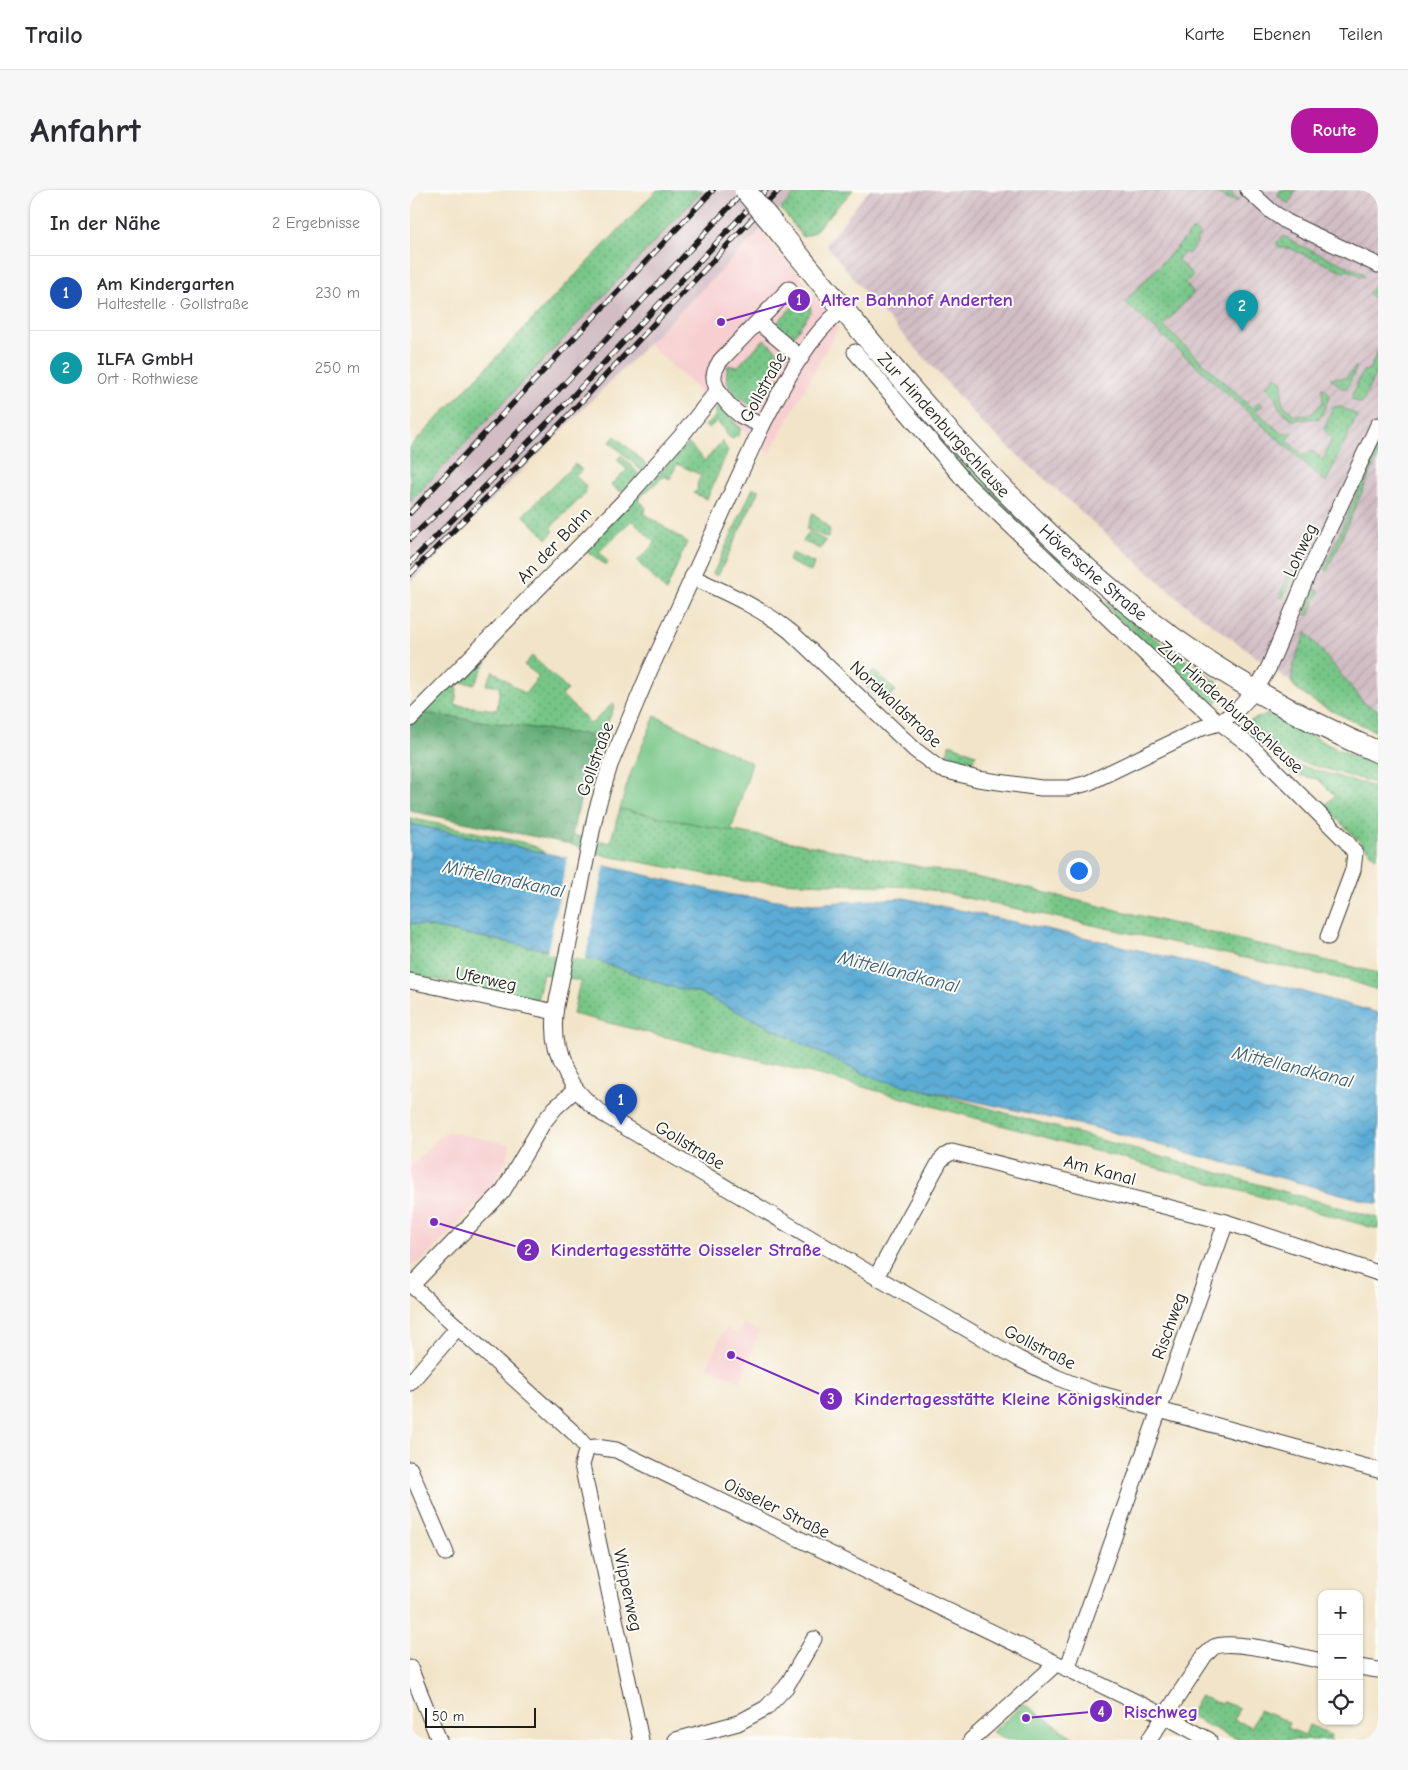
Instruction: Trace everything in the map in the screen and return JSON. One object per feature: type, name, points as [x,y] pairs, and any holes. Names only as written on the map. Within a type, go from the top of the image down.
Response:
[{"type":"main road","name":"Höversche Straße","points":[[745,190],[858,328],[950,435],[1001,488],[1121,598],[1170,635],[1255,691],[1313,722],[1378,752]]},
{"type":"street","points":[[1248,190],[1271,211],[1287,222],[1378,265]]},
{"type":"street","points":[[762,426],[740,415],[718,390],[714,381],[714,374],[720,362],[789,289]]},
{"type":"street","name":"Gollstraße","points":[[842,308],[823,326],[800,358],[762,426],[692,577],[610,765],[596,812],[555,1012],[554,1028],[558,1054],[567,1078],[584,1100],[603,1114],[876,1278],[1019,1360],[1090,1391],[1378,1470]]},
{"type":"street","points":[[758,322],[800,358]]},
{"type":"street","name":"Zur Hindenburgschleuse","points":[[854,352],[968,485],[1218,723],[1250,746],[1347,842],[1355,853],[1353,870],[1328,937]]},
{"type":"street","name":"An der Bahn","points":[[410,719],[623,502],[682,435],[718,390]]},
{"type":"street","name":"Lohweg","points":[[1255,691],[1268,669],[1307,576],[1378,425]]},
{"type":"street","name":"Nordwaldstraße","points":[[692,577],[762,611],[776,620],[928,762],[940,769],[959,775],[1041,788],[1069,788],[1088,783],[1202,728],[1218,723],[1237,710],[1255,691]]},
{"type":"street","name":"Uferweg","points":[[410,982],[555,1012]]},
{"type":"street","points":[[575,1090],[555,1108],[543,1123],[503,1191],[411,1285],[574,1432],[587,1448]]},
{"type":"street","name":"Am Kanal","points":[[876,1278],[940,1161],[952,1152],[1226,1222],[1378,1272]]},
{"type":"street","name":"Rischweg","points":[[971,1740],[1062,1666],[1159,1411],[1226,1222]]},
{"type":"street","points":[[410,1383],[458,1327]]},
{"type":"street","name":"Oisseler Straße","points":[[587,1448],[596,1447],[616,1450],[1165,1716],[1209,1740]]},
{"type":"street","name":"Wipperweg","points":[[587,1448],[582,1465],[641,1740]]},
{"type":"street","points":[[410,1469],[446,1553]]},
{"type":"street","points":[[676,1740],[738,1723],[766,1708],[786,1687],[814,1639]]},
{"type":"street","points":[[1149,1740],[1205,1655],[1214,1647],[1240,1645],[1318,1660]]},
{"type":"street","points":[[410,1668],[439,1740]]},
{"type":"street","points":[[1363,1668],[1378,1670]]},
{"type":"shaded area","points":[[703,190],[798,190],[760,231],[410,583],[410,502]]},
{"type":"shaded area","points":[[869,190],[1378,190],[1378,734],[1300,689],[1183,603],[982,423],[870,299],[826,244]]},
{"type":"shaded area","points":[[760,231],[808,286],[838,328],[769,454],[648,344]]},
{"type":"shaded area","points":[[449,1132],[510,1144],[507,1159],[495,1184],[422,1261],[410,1264],[410,1167],[441,1136]]},
{"type":"shaded area","points":[[743,1323],[759,1332],[740,1382],[707,1366],[725,1328],[738,1334]]},
{"type":"green space","points":[[657,190],[703,190],[410,502],[410,447]]},
{"type":"green space","points":[[798,190],[853,190],[812,234],[803,237],[781,209]]},
{"type":"green space","points":[[1213,190],[1227,190],[1239,201],[1228,200]]},
{"type":"green space","points":[[1280,190],[1296,190],[1289,204],[1278,196]]},
{"type":"green space","points":[[1195,230],[1200,235],[1196,240],[1198,242],[1188,254],[1185,252],[1177,260],[1193,275],[1185,284],[1194,292],[1163,326],[1252,408],[1260,402],[1263,406],[1255,410],[1282,434],[1292,432],[1287,441],[1304,456],[1313,451],[1323,460],[1332,438],[1324,430],[1333,407],[1339,406],[1357,415],[1326,482],[1125,302]]},
{"type":"green space","points":[[1283,236],[1301,246],[1363,273],[1364,277],[1347,270],[1344,272],[1289,248],[1280,248],[1277,242]]},
{"type":"green space","points":[[1378,282],[1378,303],[1368,293]]},
{"type":"green space","points":[[808,293],[811,311],[792,339],[776,324],[804,294]]},
{"type":"green space","points":[[764,339],[781,354],[781,359],[753,406],[741,399],[732,390],[727,379],[728,365],[737,367]]},
{"type":"green space","points":[[860,345],[1006,505],[1075,573],[1133,623],[1219,683],[1223,691],[1214,705],[1107,608],[979,487],[857,346]]},
{"type":"green space","points":[[1378,350],[1378,367],[1363,402],[1353,400],[1352,395],[1363,371],[1370,369]]},
{"type":"green space","points":[[1357,367],[1347,388],[1342,388],[1330,378],[1345,378]]},
{"type":"green space","points":[[1276,376],[1284,383],[1282,386],[1282,403],[1294,415],[1312,414],[1323,402],[1322,387],[1328,392],[1330,396],[1320,418],[1293,420],[1280,409],[1276,401],[1277,399],[1266,386]]},
{"type":"green space","points":[[718,406],[740,427],[738,436],[735,435],[733,439],[729,437],[717,421],[709,428],[705,426],[716,415],[714,413]]},
{"type":"green space","points":[[615,436],[647,465],[642,471],[610,442]]},
{"type":"green space","points":[[722,441],[728,451],[707,499],[693,493],[698,488],[697,485],[701,475],[677,464],[670,479],[664,476],[638,499],[646,508],[643,513],[687,542],[666,591],[637,561],[655,543],[632,520],[599,552],[608,562],[606,565],[584,549],[688,443],[705,461]]},
{"type":"green space","points":[[1378,446],[1378,456],[1327,571],[1324,569]]},
{"type":"green space","points":[[621,455],[639,474],[624,492],[617,490],[611,485],[627,470],[617,460]]},
{"type":"green space","points":[[575,464],[582,470],[576,476],[585,485],[586,493],[551,527],[554,531],[547,539],[523,515]]},
{"type":"green space","points":[[753,488],[759,490],[718,576],[713,574]]},
{"type":"green space","points":[[813,513],[829,528],[828,538],[806,529]]},
{"type":"green space","points":[[1310,530],[1315,532],[1283,598],[1279,596]]},
{"type":"green space","points":[[809,532],[826,541],[820,549],[803,541]]},
{"type":"green space","points":[[792,553],[814,563],[811,572],[788,561]]},
{"type":"green space","points":[[1315,589],[1319,591],[1309,615],[1305,614]]},
{"type":"green space","points":[[1306,633],[1364,703],[1378,710],[1378,732],[1316,703],[1296,688],[1292,682],[1293,670]]},
{"type":"green space","points":[[481,651],[488,658],[475,684],[458,682],[455,705],[497,710],[500,687],[486,685],[493,671],[525,694],[539,676],[524,665],[532,656],[568,690],[562,695],[591,724],[613,703],[615,705],[602,737],[420,713]]},
{"type":"green space","points":[[874,670],[896,691],[882,703],[862,683]]},
{"type":"green space","points":[[420,713],[602,737],[587,776],[570,844],[410,811],[410,724]]},
{"type":"green space","points":[[1268,714],[1335,748],[1378,766],[1378,784],[1273,754],[1241,729],[1242,724]]},
{"type":"green space","points":[[655,716],[752,763],[731,831],[620,809],[629,777]]},
{"type":"green space","points":[[950,744],[976,754],[971,766],[945,758]]},
{"type":"green space","points":[[1277,759],[1378,788],[1378,850],[1376,858],[1324,806],[1335,796],[1318,779],[1291,774]]},
{"type":"green space","points":[[620,809],[1005,883],[1378,973],[1378,990],[1351,981],[916,887],[744,881],[607,856],[570,844],[572,835],[610,843]]},
{"type":"green space","points":[[410,818],[525,843],[545,853],[410,824]]},
{"type":"green space","points":[[410,923],[592,959],[672,987],[700,993],[857,1071],[1378,1218],[1378,1229],[823,1076],[573,1014],[580,981],[543,974],[536,1004],[410,973]]},
{"type":"green space","points":[[1199,1696],[1239,1708],[1234,1720],[1252,1727],[1259,1710],[1289,1722],[1287,1728],[1305,1735],[1309,1725],[1331,1735],[1330,1739],[1332,1740],[1239,1740],[1190,1717]]},
{"type":"green space","points":[[1024,1704],[1077,1740],[1007,1740],[992,1732]]},
{"type":"water","name":"Mittellandkanal","points":[[410,824],[732,895],[812,904],[904,898],[1092,939],[1243,975],[1378,1013],[1378,1204],[1096,1128],[884,1081],[857,1071],[700,993],[672,987],[592,959],[410,923]]},
{"type":"pier","points":[[568,855],[605,863],[585,960],[547,953]]},
{"type":"railway","points":[[410,513],[713,190]]},
{"type":"railway","points":[[410,539],[538,411],[745,190]]},
{"type":"railway","points":[[410,563],[556,414],[766,190]]},
{"type":"railway","points":[[410,574],[563,421],[779,190]]},
{"type":"place","name":"Alter Bahnhof Anderten","points":[[721,322]]},
{"type":"place","name":"ILFA GmbH","points":[[1242,331]]},
{"type":"place","name":"Am Kindergarten","points":[[621,1125]]},
{"type":"place","name":"Kindertagesstätte Oisseler Straße","points":[[434,1222]]},
{"type":"place","name":"Kindertagesstätte Kleine Königskinder","points":[[731,1355]]},
{"type":"place","name":"Rischweg","points":[[1026,1718]]}]
